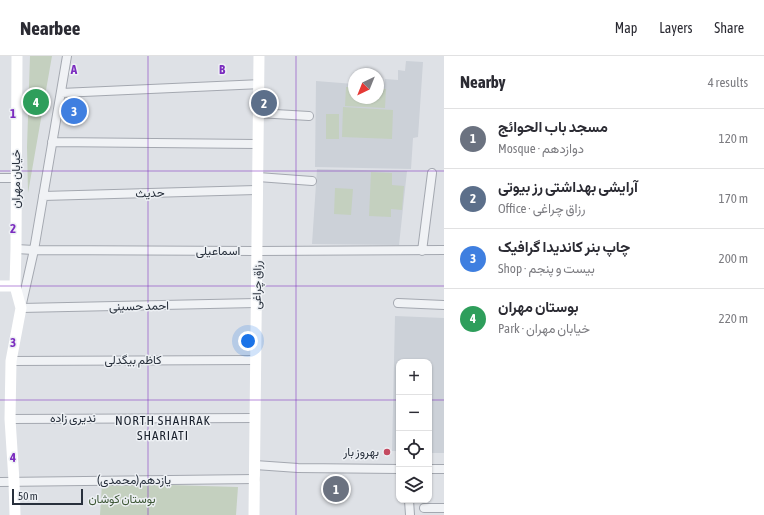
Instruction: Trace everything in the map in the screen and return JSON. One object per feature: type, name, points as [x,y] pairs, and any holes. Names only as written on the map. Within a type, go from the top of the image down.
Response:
[{"type":"street","name":"خیابان مهران","points":[[14,515],[14,481],[10,418],[11,361],[21,308],[15,286],[17,56]]},
{"type":"street","points":[[21,308],[34,250],[68,56]]},
{"type":"street","name":"رزاق چراغی","points":[[254,515],[259,56]]},
{"type":"street","points":[[61,93],[259,84]]},
{"type":"street","points":[[258,113],[309,116]]},
{"type":"street","points":[[52,142],[258,144]]},
{"type":"street","points":[[422,251],[432,173]]},
{"type":"street","points":[[0,178],[16,178]]},
{"type":"street","points":[[258,178],[312,181]]},
{"type":"street","name":"حدیث","points":[[43,196],[258,190]]},
{"type":"street","name":"اسماعیلی","points":[[16,249],[257,251],[444,250]]},
{"type":"street","points":[[0,286],[15,286]]},
{"type":"street","name":"احمد حسینی","points":[[21,308],[256,303]]},
{"type":"street","points":[[398,303],[444,305]]},
{"type":"street","name":"کاظم بیگدلی","points":[[11,361],[256,360]]},
{"type":"street","name":"ندیری زاده","points":[[10,418],[255,418]]},
{"type":"street","points":[[255,465],[298,468],[396,469]]},
{"type":"street","points":[[432,469],[444,469]]},
{"type":"street","name":"یازدهم(محمدی)","points":[[0,482],[255,480]]},
{"type":"street","points":[[410,503],[410,515]]},
{"type":"street","points":[[424,508],[444,508]]},
{"type":"shaded area","points":[[406,61],[423,62],[418,137],[413,138],[411,169],[315,167],[316,81],[348,84],[348,104],[384,104],[385,79],[398,80],[398,70],[405,71]]},
{"type":"shaded area","points":[[317,169],[407,171],[399,245],[312,244]]},
{"type":"shaded area","points":[[395,316],[444,318],[444,453],[432,453],[432,359],[396,359],[396,451],[392,451]]},
{"type":"green space","points":[[30,56],[52,56],[28,193],[27,147]]},
{"type":"green space","points":[[346,87],[348,87],[348,104],[384,104],[384,89],[386,89],[385,108],[345,106]]},
{"type":"green space","points":[[343,107],[393,110],[392,139],[342,137]]},
{"type":"green space","points":[[326,114],[339,114],[339,139],[326,139]]},
{"type":"green space","points":[[371,172],[392,173],[392,185],[404,186],[402,210],[391,209],[391,217],[369,216]]},
{"type":"green space","points":[[335,188],[353,189],[351,215],[334,214]]},
{"type":"green space","name":"بوستان کوشان","points":[[102,483],[238,487],[236,515],[100,515]]},
{"type":"place","name":"بوستان مهران","points":[[36,102]]},
{"type":"place","name":"آرایشی بهداشتی رز بیوتی","points":[[264,103]]},
{"type":"place","name":"چاپ بنر کاندیدا گرافیک","points":[[74,111]]},
{"type":"place","name":"بهروز بار","points":[[387,452]]},
{"type":"place","name":"مسجد باب الحوائج","points":[[336,489]]},
{"type":"district","name":"NORTH SHAHRAK SHARIATI","points":[[163,428]]}]
